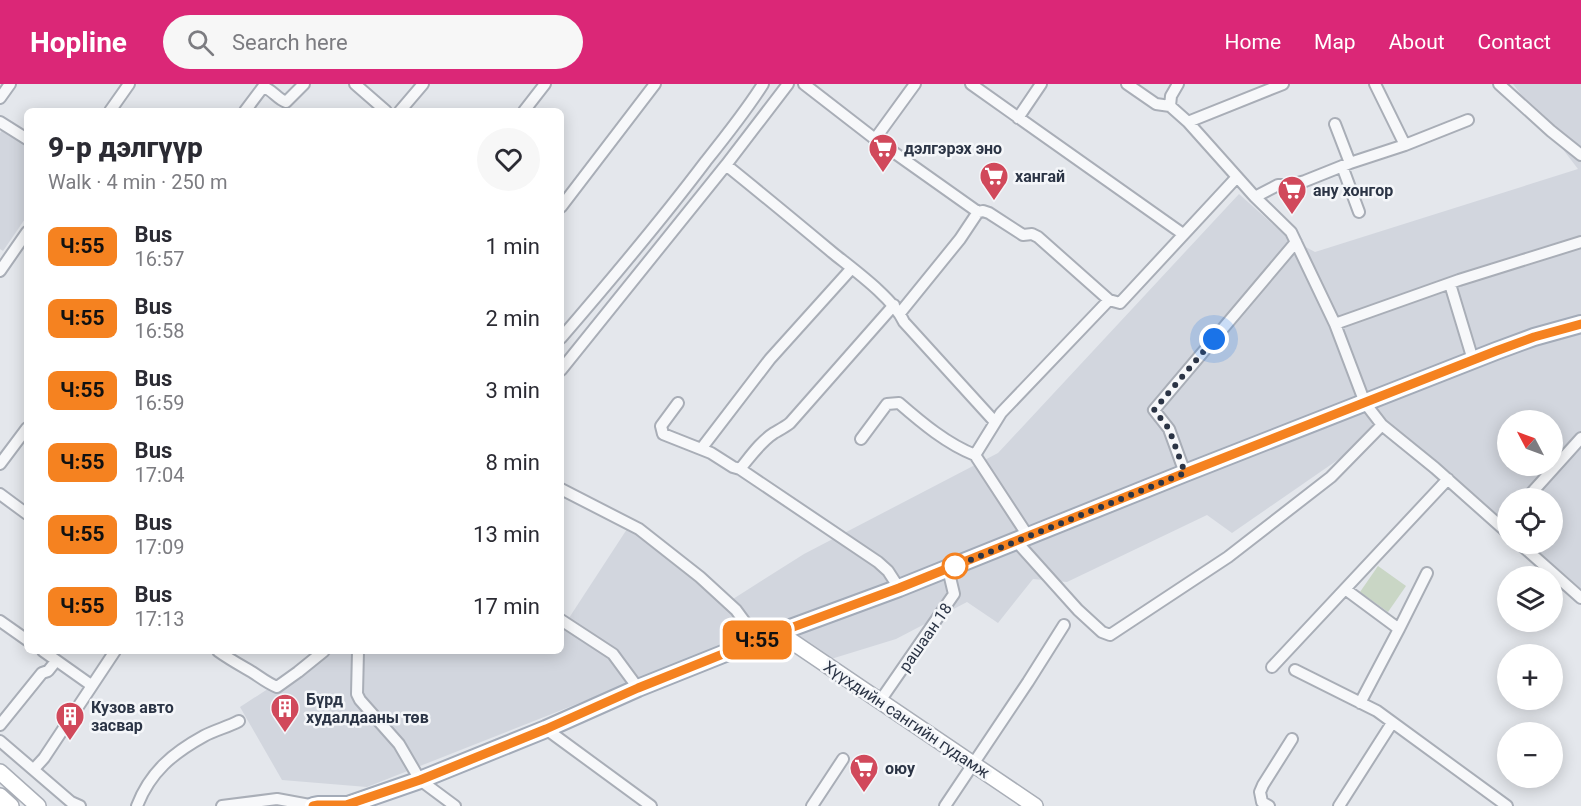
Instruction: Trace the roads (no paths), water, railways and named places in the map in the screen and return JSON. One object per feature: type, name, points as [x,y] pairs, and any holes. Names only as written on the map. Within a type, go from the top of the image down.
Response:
[{"type":"main road","points":[[314,806],[346,806],[420,780],[778,632],[948,569],[1473,360],[1534,337],[1581,324]]},
{"type":"street","points":[[0,98],[10,84]]},
{"type":"street","points":[[112,108],[129,84]]},
{"type":"street","points":[[247,108],[263,87],[267,87],[286,102],[304,84]]},
{"type":"street","points":[[355,84],[383,108]]},
{"type":"street","points":[[403,108],[423,84]]},
{"type":"street","points":[[526,108],[545,84]]},
{"type":"street","points":[[564,203],[655,84]]},
{"type":"street","points":[[564,334],[680,196],[763,84]]},
{"type":"street","points":[[564,366],[788,84]]},
{"type":"street","points":[[804,84],[875,139],[978,212],[989,213],[1023,235],[1032,234],[1038,237],[1109,300],[1120,303],[1237,177]]},
{"type":"street","points":[[875,139],[915,84]]},
{"type":"street","points":[[971,84],[1183,234]]},
{"type":"street","points":[[1018,118],[1041,84]]},
{"type":"street","points":[[1127,84],[1155,105],[1170,106],[1188,122],[1255,197],[1291,232],[1335,324],[1365,403],[1382,425],[1497,519]]},
{"type":"street","points":[[1170,106],[1171,96],[1178,84]]},
{"type":"street","points":[[1188,122],[1283,84]]},
{"type":"street","points":[[1375,84],[1405,145]]},
{"type":"street","points":[[1499,84],[1581,155]]},
{"type":"street","points":[[0,111],[0,120],[24,137]]},
{"type":"street","points":[[1255,197],[1278,185],[1298,183],[1468,120]]},
{"type":"street","points":[[1335,124],[1359,212]]},
{"type":"street","points":[[726,165],[852,268],[897,309],[904,322],[995,422]]},
{"type":"street","points":[[740,469],[761,445],[790,423],[897,309],[960,239],[978,212]]},
{"type":"street","points":[[0,271],[24,236]]},
{"type":"street","points":[[1185,473],[1169,429],[1154,410],[1296,242]]},
{"type":"street","points":[[1335,324],[1449,284],[1581,242]]},
{"type":"street","points":[[701,449],[770,359],[852,268]]},
{"type":"street","points":[[1449,284],[1473,360]]},
{"type":"street","points":[[975,455],[1001,413],[1109,300]]},
{"type":"street","points":[[678,403],[664,421],[661,430],[666,436],[711,453],[740,469],[878,562],[888,571],[899,588]]},
{"type":"street","points":[[861,439],[887,404],[899,403],[921,422],[962,450],[975,455],[1022,538],[1078,610],[1102,632],[1110,635],[1228,558],[1331,477],[1382,425]]},
{"type":"street","points":[[0,464],[24,432]]},
{"type":"street","points":[[1536,488],[1581,438]]},
{"type":"street","points":[[1272,667],[1448,479]]},
{"type":"street","points":[[564,491],[639,529],[700,577],[736,610],[758,640]]},
{"type":"street","points":[[0,494],[24,512]]},
{"type":"street","points":[[1531,554],[1581,598]]},
{"type":"street","name":"рашаан 18","points":[[880,701],[954,594],[948,569]]},
{"type":"street","points":[[1360,703],[1427,573]]},
{"type":"street","points":[[1345,589],[1399,628]]},
{"type":"street","points":[[0,621],[24,638]]},
{"type":"street","points":[[564,622],[613,654],[638,688]]},
{"type":"street","points":[[945,806],[1064,625]]},
{"type":"street","name":"Хүүхдийн сангийн гудамж","points":[[778,632],[1035,806]]},
{"type":"street","points":[[47,654],[91,685]]},
{"type":"street","points":[[34,770],[113,654]]},
{"type":"street","points":[[222,654],[277,687],[320,654]]},
{"type":"street","points":[[358,654],[357,694],[360,700],[394,738],[420,780],[455,806]]},
{"type":"street","points":[[0,725],[42,673],[48,671],[56,661]]},
{"type":"street","points":[[1295,670],[1377,711],[1507,806]]},
{"type":"street","points":[[137,806],[145,788],[164,764],[206,736],[239,721]]},
{"type":"street","points":[[1339,806],[1392,723]]},
{"type":"street","points":[[546,729],[651,806]]},
{"type":"street","points":[[1269,806],[1262,802],[1260,792],[1292,739]]},
{"type":"street","points":[[0,741],[72,802],[80,806]]},
{"type":"street","points":[[812,806],[843,759]]},
{"type":"street","points":[[0,772],[38,806]]},
{"type":"street","points":[[0,796],[11,806]]},
{"type":"street","points":[[222,806],[277,799],[314,806]]},
{"type":"place","name":"дэлгэрэх эно","points":[[883,174]]},
{"type":"place","name":"хангай","points":[[994,202]]},
{"type":"place","name":"ану хонгор","points":[[1292,216]]},
{"type":"place","name":"Бүрд худалдааны төв","points":[[285,734]]},
{"type":"place","name":"Кузов авто засвар","points":[[70,742]]},
{"type":"place","name":"оюу","points":[[864,794]]}]
